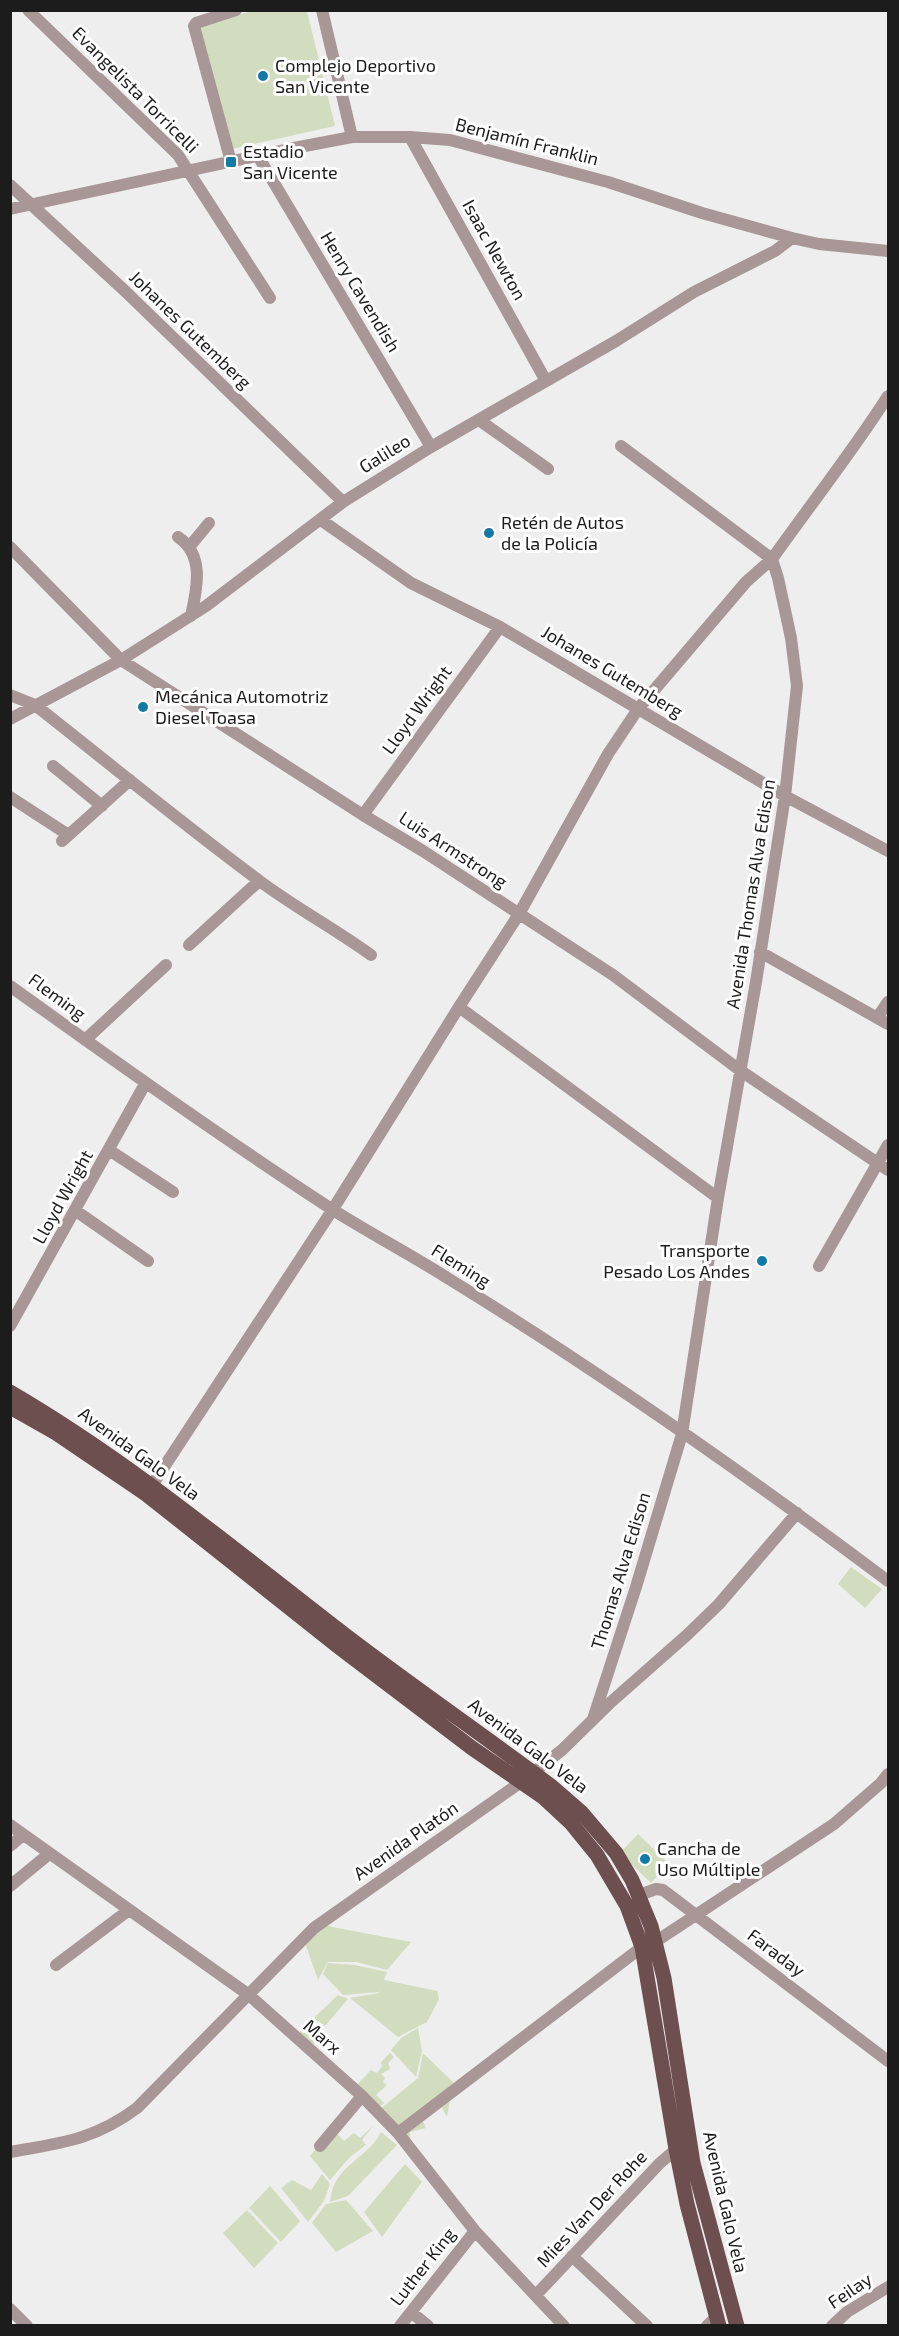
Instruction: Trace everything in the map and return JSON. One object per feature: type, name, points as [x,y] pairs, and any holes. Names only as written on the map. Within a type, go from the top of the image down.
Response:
[{"type":"main road","name":"Avenida Galo Vela","points":[[10,1392],[64,1423],[343,1642],[527,1778],[567,1799],[596,1828],[625,1866],[639,1895],[649,1945],[676,2149],[714,2323]]},
{"type":"main road","name":"Avenida Galo Vela","points":[[10,1407],[149,1490]]},
{"type":"main road","name":"Avenida Galo Vela","points":[[527,1778],[597,1855],[649,1945],[664,1978],[693,2163],[737,2325]]},
{"type":"street","name":"Evangelista Torricelli","points":[[28,10],[178,155],[270,298]]},
{"type":"street","points":[[231,162],[194,26],[196,23],[236,10]]},
{"type":"street","points":[[322,10],[352,137]]},
{"type":"street","name":"Benjamín Franklin","points":[[10,209],[352,137],[410,137],[450,140],[608,182],[702,213],[792,238],[819,244],[888,250]]},
{"type":"street","name":"Isaac Newton","points":[[410,137],[546,381]]},
{"type":"street","name":"Henry Cavendish","points":[[258,156],[431,447]]},
{"type":"street","name":"Johanes Gutemberg","points":[[10,185],[125,291],[343,502]]},
{"type":"street","name":"Galileo","points":[[10,719],[78,685],[191,616],[343,502],[431,447],[616,341],[694,292],[775,251],[792,238]]},
{"type":"street","points":[[149,1490],[333,1209],[519,914],[608,754],[638,709],[746,582],[771,559],[826,483],[858,444],[888,396]]},
{"type":"street","points":[[478,420],[548,470]]},
{"type":"street","points":[[621,446],[771,559]]},
{"type":"street","name":"Johanes Gutemberg","points":[[321,520],[411,583],[500,627],[784,796],[888,851]]},
{"type":"street","points":[[189,546],[209,523]]},
{"type":"street","points":[[178,537],[189,546],[195,559],[198,579],[191,616]]},
{"type":"street","name":"Luis Armstrong","points":[[10,547],[121,660],[423,851],[613,975],[741,1071],[883,1167]]},
{"type":"street","name":"Avenida Thomas Alva Edison","points":[[682,1434],[784,796],[797,686],[778,578],[771,559]]},
{"type":"street","name":"Lloyd Wright","points":[[363,815],[500,627]]},
{"type":"street","points":[[10,694],[35,705],[259,881],[370,956]]},
{"type":"street","points":[[53,766],[102,806]]},
{"type":"street","points":[[10,797],[64,837],[130,780]]},
{"type":"street","points":[[189,945],[259,881]]},
{"type":"street","points":[[760,952],[883,1021],[888,1002]]},
{"type":"street","points":[[85,1040],[166,965]]},
{"type":"street","name":"Fleming","points":[[10,986],[145,1084],[333,1209],[450,1279],[682,1434],[796,1513],[888,1581]]},
{"type":"street","points":[[459,1007],[718,1198]]},
{"type":"street","name":"Lloyd Wright","points":[[10,1326],[145,1084]]},
{"type":"street","points":[[819,1266],[883,1167],[888,1145]]},
{"type":"street","points":[[109,1150],[173,1192]]},
{"type":"street","points":[[76,1211],[148,1261]]},
{"type":"street","name":"Thomas Alva Edison","points":[[593,1719],[682,1434]]},
{"type":"street","name":"Avenida Platón","points":[[10,2152],[72,2142],[96,2134],[119,2122],[137,2108],[314,1928],[527,1778],[562,1750],[719,1604],[796,1513]]},
{"type":"street","points":[[398,2133],[649,1945],[834,1824],[881,1783],[888,1774]]},
{"type":"street","name":"Marx","points":[[10,1825],[249,1995],[362,2096],[398,2133],[475,2231],[564,2325]]},
{"type":"street","points":[[10,1846],[23,1835]]},
{"type":"street","points":[[10,1886],[49,1854]]},
{"type":"street","name":"Faraday","points":[[639,1895],[656,1889],[663,1890],[888,2061]]},
{"type":"street","points":[[56,1965],[129,1910]]},
{"type":"street","points":[[320,2146],[362,2096]]},
{"type":"street","name":"Mies Van Der Rohe","points":[[536,2295],[660,2163],[689,2140]]},
{"type":"street","name":"Luther King","points":[[400,2325],[475,2231]]},
{"type":"street","points":[[572,2256],[647,2325]]},
{"type":"street","name":"Feilay","points":[[835,2324],[886,2293]]},
{"type":"street","points":[[10,2309],[27,2325]]},
{"type":"street","points":[[411,2312],[428,2325]]},
{"type":"green space","name":"Complejo Deportivo San Vicente","points":[[253,11],[307,11],[335,126],[223,151],[191,26]]},
{"type":"green space","points":[[851,1567],[882,1589],[865,1608],[838,1584]]},
{"type":"green space","name":"Cancha de Uso Múltiple","points":[[638,1834],[669,1864],[651,1883],[620,1853]]},
{"type":"green space","points":[[322,1925],[411,1942],[387,1970],[356,1962],[328,1962],[318,1980],[304,1940]]},
{"type":"green space","points":[[328,1963],[355,1965],[387,1972],[384,1980],[437,1991],[439,1999],[427,2022],[398,2037],[350,1998],[379,1993],[380,1989],[379,1992],[343,1995],[323,1974]]},
{"type":"green space","points":[[338,1995],[348,1999],[325,2026],[318,2021],[312,2028],[316,2032],[313,2034],[318,2041],[309,2047],[295,2036]]},
{"type":"green space","points":[[418,2028],[422,2051],[416,2077],[391,2050],[401,2038]]},
{"type":"green space","points":[[390,2053],[394,2057],[388,2063],[390,2069],[381,2074],[385,2078],[383,2082],[387,2085],[376,2095],[384,2103],[374,2111],[353,2089],[371,2070],[377,2073],[382,2066],[381,2062]]},
{"type":"green space","points":[[423,2053],[453,2082],[447,2117],[439,2102],[420,2116],[426,2128],[410,2132],[411,2148],[379,2110],[418,2078]]},
{"type":"green space","points":[[338,2122],[336,2133],[344,2141],[354,2133],[360,2138],[373,2126],[362,2140],[366,2145],[350,2157],[330,2180],[310,2156]]},
{"type":"green space","points":[[381,2132],[397,2145],[348,2196],[330,2202],[333,2187],[345,2169],[371,2146]]},
{"type":"green space","points":[[405,2164],[422,2182],[382,2237],[364,2212]]},
{"type":"green space","points":[[322,2174],[330,2184],[324,2201],[308,2222],[281,2188],[292,2180],[311,2190]]},
{"type":"green space","points":[[270,2186],[300,2221],[281,2242],[249,2208]]},
{"type":"green space","points":[[346,2200],[373,2231],[336,2252],[312,2223],[326,2204]]},
{"type":"green space","points":[[247,2210],[278,2243],[254,2268],[223,2233]]},
{"type":"place","name":"Complejo Deportivo San Vicente","points":[[263,76]]},
{"type":"place","name":"Estadio San Vicente","points":[[231,162]]},
{"type":"place","name":"Retén de Autos de la Policía","points":[[489,533]]},
{"type":"place","name":"Mecánica Automotriz Diesel Toasa","points":[[143,707]]},
{"type":"place","name":"Transporte Pesado Los Andes","points":[[762,1261]]},
{"type":"place","name":"Cancha de Uso Múltiple","points":[[645,1859]]}]
